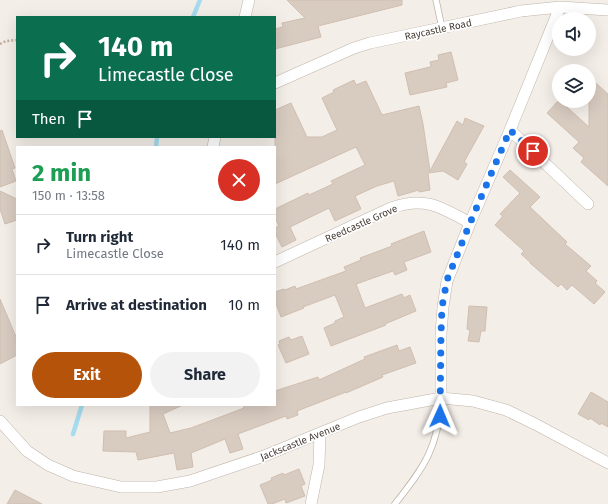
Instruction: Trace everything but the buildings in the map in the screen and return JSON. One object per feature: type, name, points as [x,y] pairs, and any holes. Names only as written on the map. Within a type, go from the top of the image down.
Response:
[{"type":"street","points":[[245,16],[249,0]]},
{"type":"street","points":[[441,398],[442,307],[447,280],[560,7]]},
{"type":"street","name":"Raycastle Road","points":[[276,83],[354,48],[442,28],[521,11],[560,7],[608,10]]},
{"type":"street","points":[[510,130],[588,204]]},
{"type":"street","name":"Reedcastle Grove","points":[[276,262],[401,204],[414,202],[441,207],[470,223]]},
{"type":"street","name":"Jackscastle Avenue","points":[[0,421],[27,451],[48,465],[73,476],[122,487],[157,487],[190,481],[264,456],[359,417],[387,408],[441,398],[473,401],[506,410],[608,464]]},
{"type":"street","points":[[311,504],[319,465],[320,433]]},
{"type":"lane","points":[[436,0],[442,28]]},
{"type":"lane","points":[[395,504],[424,466],[431,450],[438,431],[441,398]]},
{"type":"path","points":[[0,44],[6,41],[16,40]]},
{"type":"waterway","points":[[193,16],[200,0]]},
{"type":"waterway","points":[[156,146],[157,138]]},
{"type":"waterway","points":[[73,434],[82,406]]},
{"type":"route","points":[[440,416],[442,307],[447,280],[510,130],[533,151]]}]
